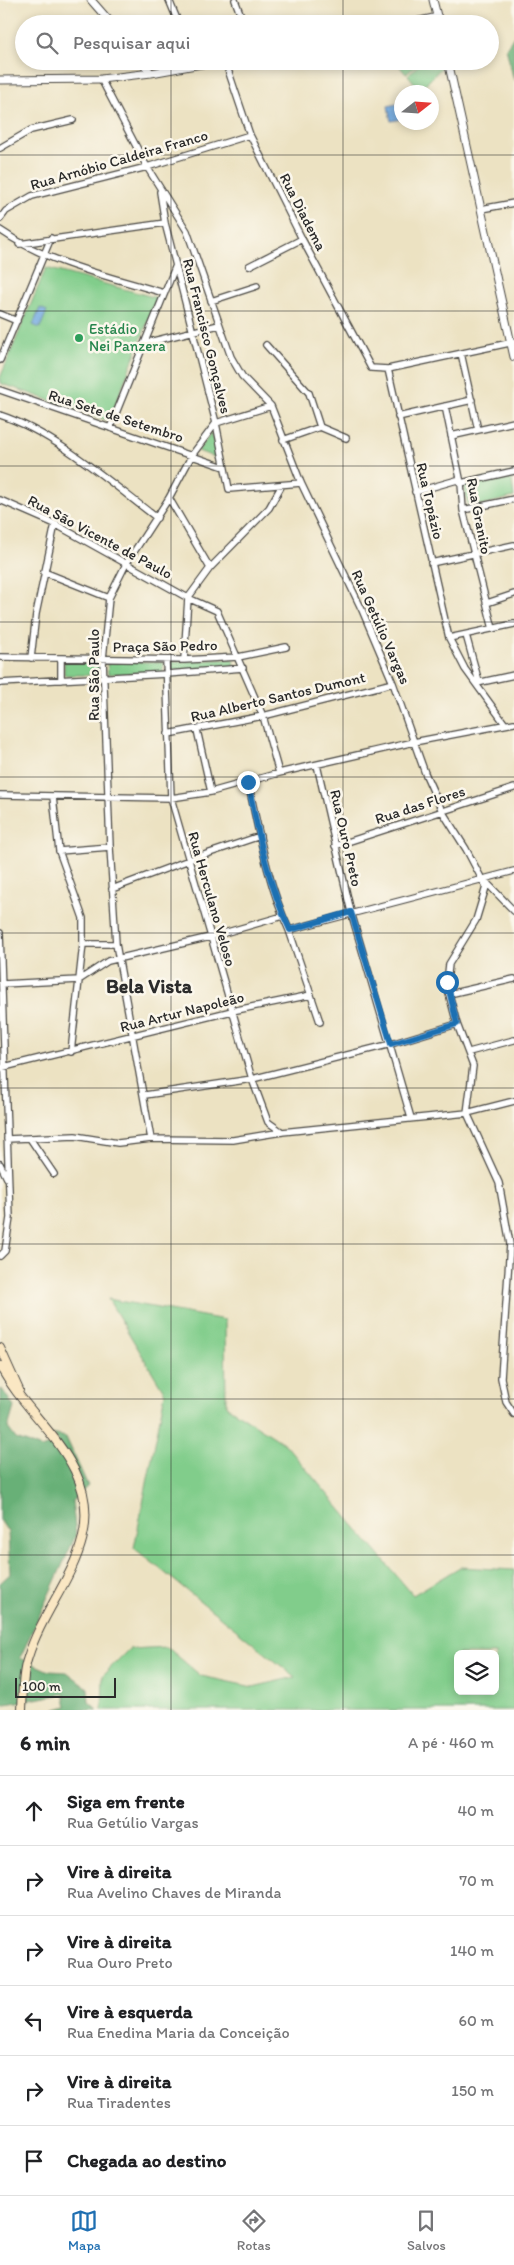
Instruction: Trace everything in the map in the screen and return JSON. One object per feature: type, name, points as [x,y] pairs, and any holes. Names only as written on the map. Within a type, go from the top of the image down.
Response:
[{"type":"main road","points":[[0,1348],[24,1401]]},
{"type":"main road","points":[[0,1366],[75,1470],[84,1492],[86,1514],[85,1537],[76,1561],[37,1634],[27,1658],[22,1710]]},
{"type":"street","points":[[91,0],[104,15]]},
{"type":"street","points":[[170,0],[176,15]]},
{"type":"street","points":[[235,0],[241,15]]},
{"type":"street","points":[[433,0],[437,15]]},
{"type":"street","points":[[0,80],[101,79],[164,70]]},
{"type":"street","name":"Rua Diadema","points":[[229,70],[250,135],[302,239],[371,368],[388,369]]},
{"type":"street","points":[[450,70],[514,357]]},
{"type":"street","name":"Rua Getúlio Vargas","points":[[101,79],[147,167],[187,230],[231,357],[242,376],[271,406],[301,483],[362,610],[393,683],[425,773],[442,811],[466,849],[486,887],[476,920],[449,964],[447,982],[457,1024],[472,1066],[467,1113]]},
{"type":"street","points":[[0,148],[31,130],[73,120]]},
{"type":"street","name":"Rua Arnóbio Caldeira Franco","points":[[0,219],[6,211],[32,196],[147,167],[250,135]]},
{"type":"street","name":"Rua Francisco Gonçalves","points":[[159,188],[165,223],[216,423],[229,489],[282,485]]},
{"type":"street","points":[[481,209],[514,203]]},
{"type":"street","points":[[19,244],[165,223]]},
{"type":"street","points":[[0,230],[19,244],[44,256],[164,294]]},
{"type":"street","points":[[0,360],[51,238]]},
{"type":"street","points":[[249,266],[302,239]]},
{"type":"street","points":[[110,428],[176,265]]},
{"type":"street","points":[[211,301],[257,286]]},
{"type":"street","points":[[0,314],[17,321]]},
{"type":"street","points":[[145,343],[219,325]]},
{"type":"street","points":[[388,369],[512,343]]},
{"type":"street","points":[[266,345],[309,393],[320,427]]},
{"type":"street","points":[[461,353],[478,430]]},
{"type":"street","name":"Rua Topázio","points":[[388,369],[449,638],[457,656],[505,724]]},
{"type":"street","name":"Rua Sete de Setembro","points":[[0,390],[224,467]]},
{"type":"street","points":[[398,417],[472,400]]},
{"type":"street","points":[[216,423],[271,406]]},
{"type":"street","name":"Rua Granito","points":[[445,406],[461,482],[463,510],[493,629]]},
{"type":"street","points":[[0,416],[42,436],[78,459],[157,518]]},
{"type":"street","points":[[451,436],[514,422]]},
{"type":"street","name":"Rua São Paulo","points":[[151,1139],[145,1095],[116,944],[110,846],[103,659],[109,598],[126,564],[157,518],[192,455],[216,423]]},
{"type":"street","points":[[283,440],[320,427],[346,438]]},
{"type":"street","points":[[415,492],[457,480],[461,482],[514,471]]},
{"type":"street","points":[[184,660],[188,598],[210,568],[268,508],[282,485],[301,483]]},
{"type":"street","points":[[169,498],[210,568]]},
{"type":"street","points":[[463,510],[514,499]]},
{"type":"street","name":"Rua São Vicente de Paulo","points":[[0,500],[55,524],[188,598],[217,611],[263,716],[279,773]]},
{"type":"street","points":[[31,658],[36,614],[55,524]]},
{"type":"street","points":[[431,563],[514,545]]},
{"type":"street","points":[[44,572],[109,598]]},
{"type":"street","points":[[487,603],[514,594]]},
{"type":"street","points":[[449,638],[514,624]]},
{"type":"street","points":[[466,635],[477,683],[514,675]]},
{"type":"street","name":"Praça São Pedro","points":[[0,658],[184,660],[238,656],[286,647]]},
{"type":"street","points":[[61,659],[61,680]]},
{"type":"street","name":"Rua Herculano Veloso","points":[[166,660],[171,798],[252,1079],[268,1122],[282,1132]]},
{"type":"street","points":[[0,683],[243,668]]},
{"type":"street","name":"Rua Alberto Santos Dumont","points":[[168,734],[263,716],[393,683]]},
{"type":"street","points":[[0,795],[171,798],[211,792],[279,773],[414,742],[514,722]]},
{"type":"street","points":[[197,730],[211,792]]},
{"type":"street","name":"Rua Ouro Preto","points":[[317,765],[334,846],[351,912],[411,1118]]},
{"type":"street","points":[[248,782],[260,836],[283,916],[290,930],[320,1022]]},
{"type":"street","name":"Rua das Flores","points":[[334,846],[514,788]]},
{"type":"street","points":[[53,797],[59,851],[82,918],[83,944],[72,1052]]},
{"type":"street","points":[[112,889],[260,836]]},
{"type":"street","points":[[59,851],[110,846]]},
{"type":"street","points":[[290,930],[351,912],[514,871]]},
{"type":"street","points":[[482,879],[514,911]]},
{"type":"street","points":[[2,984],[79,980],[108,961],[210,937],[283,916]]},
{"type":"street","points":[[0,933],[3,1068],[10,1218],[5,1251],[0,1256]]},
{"type":"street","points":[[83,944],[116,944]]},
{"type":"street","points":[[449,994],[514,979]]},
{"type":"street","name":"Rua Artur Napoleão","points":[[3,1068],[232,1012],[312,995]]},
{"type":"street","points":[[145,1095],[252,1079],[391,1044],[457,1024]]},
{"type":"street","points":[[468,1052],[514,1040]]},
{"type":"street","points":[[7,1139],[31,1140],[75,1136],[118,1143],[151,1139],[233,1140],[282,1132],[467,1113],[514,1101]]},
{"type":"street","points":[[467,1113],[481,1139],[498,1183],[510,1244],[501,1378],[506,1402],[514,1414]]},
{"type":"street","points":[[31,1140],[54,1174]]},
{"type":"street","points":[[0,1164],[8,1180]]},
{"type":"green space","points":[[514,36],[514,81],[506,48]]},
{"type":"green space","points":[[403,70],[411,70],[406,74]]},
{"type":"green space","points":[[413,70],[439,70],[425,85],[416,85],[408,75]]},
{"type":"green space","name":"Estádio Nei Panzera","points":[[46,268],[157,298],[109,421],[0,383],[0,378]]},
{"type":"green space","points":[[211,432],[217,458],[198,451]]},
{"type":"green space","points":[[511,473],[514,497],[469,508],[463,484]]},
{"type":"green space","points":[[233,659],[234,667],[169,671],[169,662]]},
{"type":"green space","points":[[64,661],[100,662],[100,675],[64,675]]},
{"type":"green space","points":[[107,662],[163,662],[163,672],[108,674]]},
{"type":"green space","points":[[108,1299],[225,1320],[226,1406],[285,1444],[413,1595],[460,1567],[514,1570],[514,1710],[102,1710],[103,1675],[129,1649],[167,1647],[201,1676],[253,1687],[295,1677],[134,1548],[165,1393]]},
{"type":"green space","points":[[2,1389],[14,1407],[8,1428],[16,1439],[42,1448],[58,1441],[52,1434],[66,1437],[88,1486],[72,1501],[76,1535],[20,1658],[49,1671],[67,1672],[88,1688],[89,1702],[98,1710],[53,1710],[67,1706],[64,1694],[0,1705],[0,1583],[10,1574],[8,1532],[0,1520],[0,1390]]},
{"type":"water","points":[[394,105],[394,120],[391,121],[388,106]]},
{"type":"water","points":[[40,308],[47,311],[40,328],[33,325]]},
{"type":"place","name":"Estádio Nei Panzera","points":[[79,338]]},
{"type":"district","name":"Bela Vista","points":[[149,986]]},
{"type":"route","points":[[248,782],[260,836],[283,916],[290,930],[351,912],[391,1044],[457,1024],[447,982]]}]
